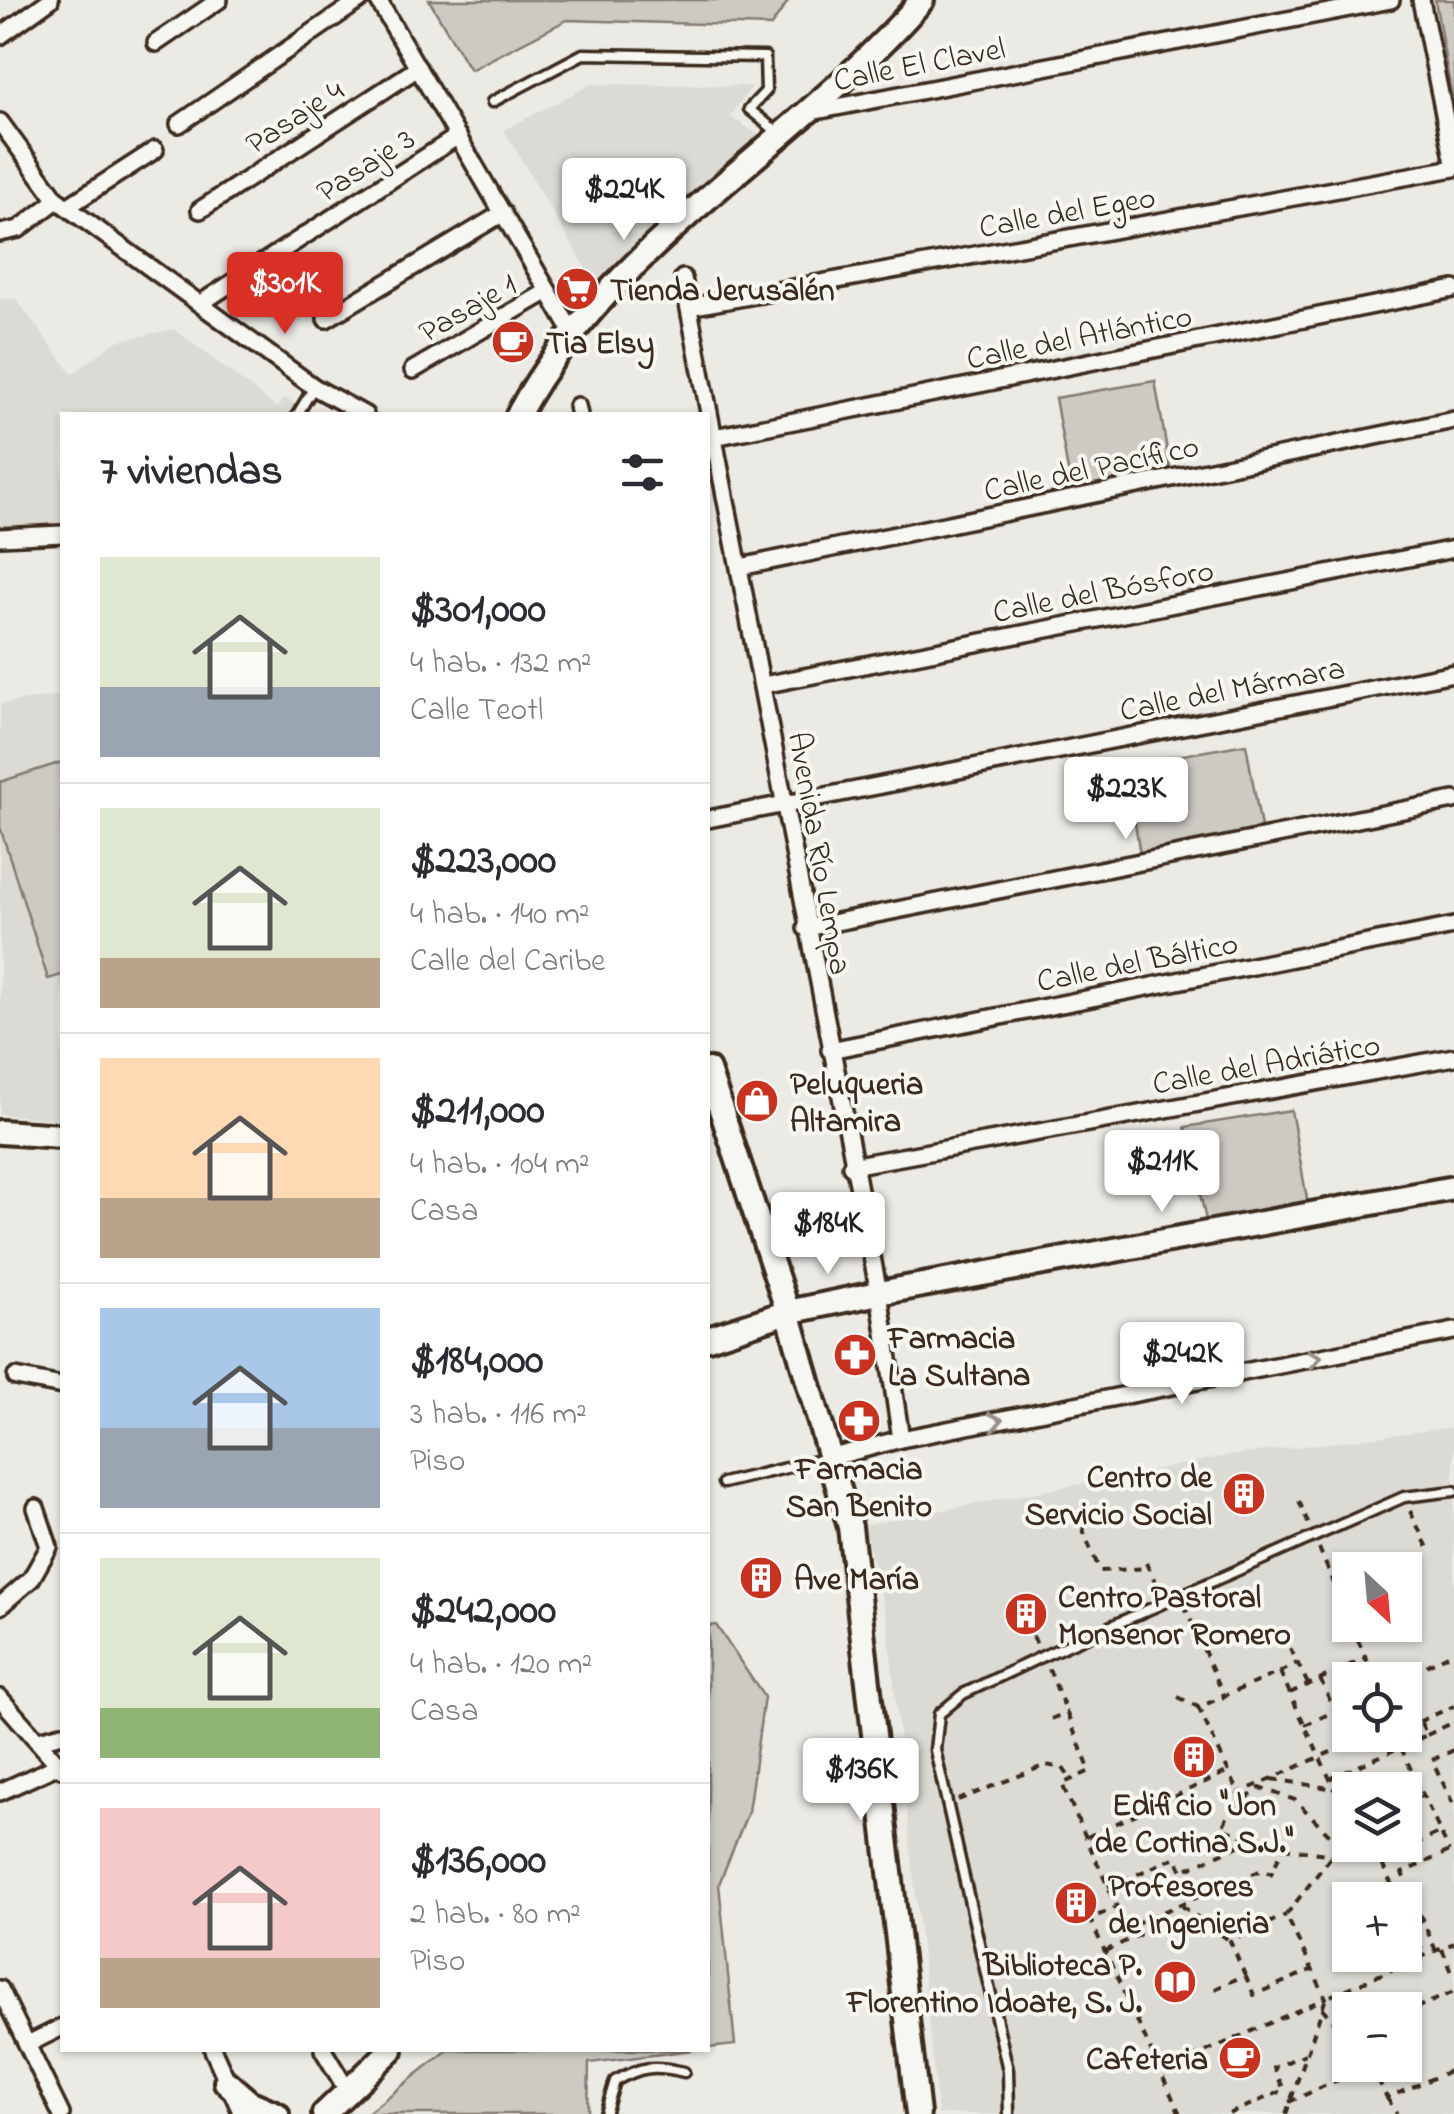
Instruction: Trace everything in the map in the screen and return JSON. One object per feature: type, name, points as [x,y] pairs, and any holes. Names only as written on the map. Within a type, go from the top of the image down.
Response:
[{"type":"street","points":[[0,36],[50,0]]},
{"type":"street","points":[[156,44],[219,0]]},
{"type":"street","points":[[179,124],[360,0]]},
{"type":"street","points":[[378,0],[572,332]]},
{"type":"street","points":[[520,412],[541,371],[572,332],[781,135],[811,112],[922,0]]},
{"type":"street","name":"Calle El Clavel","points":[[811,112],[1391,0]]},
{"type":"street","points":[[1422,0],[1454,166]]},
{"type":"street","name":"Pasaje 4","points":[[200,210],[418,68]]},
{"type":"street","points":[[0,122],[62,204],[314,387],[359,412]]},
{"type":"street","name":"Pasaje 3","points":[[201,303],[458,136]]},
{"type":"street","points":[[0,233],[19,229],[155,150]]},
{"type":"street","name":"Calle del Egeo","points":[[689,308],[1454,166]]},
{"type":"street","points":[[326,319],[503,213]]},
{"type":"street","name":"Avenida Río Lempa","points":[[683,278],[709,412]]},
{"type":"street","name":"Calle del Atlántico","points":[[714,437],[1454,290]]},
{"type":"street","name":"Pasaje 1","points":[[413,370],[548,291]]},
{"type":"street","name":"Avenida Río Lempa","points":[[710,416],[878,1294],[901,1439]]},
{"type":"street","name":"Calle del Pacífico","points":[[740,567],[1454,420]]},
{"type":"street","points":[[0,537],[60,534]]},
{"type":"street","name":"Calle del Bósforo","points":[[763,685],[1454,550]]},
{"type":"street","name":"Calle del Mármara","points":[[710,818],[1454,673]]},
{"type":"street","points":[[806,928],[1454,800]]},
{"type":"street","name":"Calle del Báltico","points":[[830,1050],[1454,926]]},
{"type":"street","name":"Calle del Adriático","points":[[851,1166],[1454,1058]]},
{"type":"street","points":[[710,1076],[833,1457],[858,1580],[918,2114]]},
{"type":"street","points":[[0,1132],[60,1136]]},
{"type":"street","points":[[710,1337],[788,1312],[1454,1188]]},
{"type":"street","points":[[833,1457],[901,1439],[1454,1331]]},
{"type":"street","points":[[16,1378],[60,1386]]},
{"type":"street","points":[[0,1606],[30,1579],[49,1547],[36,1508]]},
{"type":"street","points":[[0,1698],[60,1766]]},
{"type":"street","points":[[40,1740],[60,1735]]},
{"type":"street","points":[[0,1792],[60,1767]]},
{"type":"street","points":[[0,1989],[60,2114]]},
{"type":"street","points":[[28,2044],[60,2028]]},
{"type":"street","points":[[214,2052],[242,2114]]},
{"type":"street","points":[[324,2052],[346,2090]]},
{"type":"street","points":[[324,2114],[389,2052]]},
{"type":"street","points":[[226,2082],[249,2102],[278,2114]]},
{"type":"street","points":[[303,2114],[346,2090]]},
{"type":"street","points":[[334,2114],[346,2090]]},
{"type":"lane","points":[[492,102],[583,54],[765,57],[766,91],[749,108],[781,135]]},
{"type":"lane","points":[[299,412],[314,387]]},
{"type":"lane","points":[[722,1483],[833,1457]]},
{"type":"lane","points":[[1009,2114],[1008,2070],[936,1750],[939,1714],[963,1694],[1043,1656],[1404,1497],[1454,1491]]},
{"type":"lane","points":[[604,2114],[615,2082],[636,2069],[657,2065],[684,2072]]},
{"type":"path","points":[[1404,1497],[1428,1550]]},
{"type":"path","points":[[1298,1501],[1332,1579]]},
{"type":"path","points":[[1068,1511],[1082,1509],[1084,1533],[1100,1571],[1147,1566],[1166,1602]]},
{"type":"path","points":[[1180,1596],[1224,1696]]},
{"type":"path","points":[[1359,1642],[1368,1662]]},
{"type":"path","points":[[1290,1648],[1308,1684]]},
{"type":"path","points":[[1422,1669],[1453,1654]]},
{"type":"path","points":[[1043,1656],[1090,1771],[1062,1784],[1073,1816],[1117,1906],[1090,1919],[1180,2114]]},
{"type":"path","points":[[1290,1693],[1366,1658]]},
{"type":"path","points":[[1198,1707],[1297,1664]]},
{"type":"path","points":[[1280,1672],[1332,1783]]},
{"type":"path","points":[[1320,1679],[1332,1703]]},
{"type":"path","points":[[1178,1698],[1198,1707],[1239,1794]]},
{"type":"path","points":[[1422,1720],[1454,1706]]},
{"type":"path","points":[[1051,1720],[1068,1712]]},
{"type":"path","points":[[1305,1726],[1332,1713]]},
{"type":"path","points":[[1422,1737],[1454,1722]]},
{"type":"path","points":[[1422,1725],[1427,1735]]},
{"type":"path","points":[[1454,1750],[1432,1760],[1454,1806]]},
{"type":"path","points":[[1108,1890],[1176,1857],[1182,1871],[1243,1844],[1245,1837],[1222,1828],[1239,1794],[1332,1752]]},
{"type":"path","points":[[1330,1779],[1391,1752]]},
{"type":"path","points":[[949,1804],[1046,1764],[1062,1768],[1071,1780]]},
{"type":"path","points":[[1086,1837],[1228,1771],[1230,1774]]},
{"type":"path","points":[[1272,1778],[1332,1788]]},
{"type":"path","points":[[1231,1810],[1260,1788],[1295,1800],[1332,1837]]},
{"type":"path","points":[[1422,1796],[1451,1850],[1402,1874],[1454,1976]]},
{"type":"path","points":[[1390,1882],[1381,1862],[1440,1832]]},
{"type":"path","points":[[1105,1950],[1139,1935],[1134,1924],[1262,1870],[1271,1874],[1282,1848],[1332,1855]]},
{"type":"path","points":[[1230,1942],[1286,1915],[1332,1856]]},
{"type":"path","points":[[1182,1906],[1230,1942],[1254,1995],[1312,1970]]},
{"type":"path","points":[[1286,1915],[1326,1998],[1286,2114]]},
{"type":"path","points":[[1422,1957],[1454,1943]]},
{"type":"path","points":[[1422,1950],[1425,1956]]},
{"type":"path","points":[[1422,1967],[1424,1972]]},
{"type":"path","points":[[1162,2071],[1386,1972]]},
{"type":"path","points":[[1216,1989],[1245,1975]]},
{"type":"path","points":[[1422,2006],[1454,1992]]},
{"type":"path","points":[[1322,2008],[1332,2019]]},
{"type":"path","points":[[1229,2114],[1284,2090],[1274,2068],[1305,2054]]},
{"type":"path","points":[[1387,2098],[1454,2069]]},
{"type":"path","points":[[1290,2102],[1333,2082]]},
{"type":"path","points":[[1379,2082],[1398,2114]]},
{"type":"path","points":[[1328,2084],[1332,2092]]},
{"type":"shaded area","points":[[429,0],[789,0],[771,26],[567,20],[470,70]]},
{"type":"shaded area","points":[[1435,0],[1454,0],[1454,109]]},
{"type":"shaded area","points":[[592,84],[752,86],[730,117],[765,138],[597,287],[504,130]]},
{"type":"shaded area","points":[[0,299],[16,299],[72,374],[117,341],[174,329],[277,408],[285,398],[307,412],[60,412],[60,528],[0,531]]},
{"type":"shaded area","points":[[1155,381],[1172,479],[1073,499],[1055,398]]},
{"type":"shaded area","points":[[60,695],[60,1120],[0,1114],[0,704]]},
{"type":"shaded area","points":[[1246,744],[1262,833],[1140,855],[1126,765]]},
{"type":"shaded area","points":[[60,763],[60,976],[48,979],[0,827],[0,782]]},
{"type":"shaded area","points":[[1291,1110],[1309,1210],[1208,1229],[1185,1127]]},
{"type":"shaded area","points":[[1454,1427],[1454,2114],[938,2114],[888,1625],[864,1525],[1227,1456]]},
{"type":"shaded area","points":[[716,1625],[764,1697],[748,1812],[719,1884],[735,2045],[710,2048],[710,1626]]},
{"type":"shaded area","points":[[445,2052],[677,2052],[589,2063],[588,2114],[366,2114]]},
{"type":"place","name":"Tienda Jerusalén","points":[[577,289]]},
{"type":"place","name":"Tia Elsy","points":[[513,342]]},
{"type":"place","name":"Peluqueria Altamira","points":[[757,1101]]},
{"type":"place","name":"Farmacia La Sultana","points":[[855,1355]]},
{"type":"place","name":"Farmacia San Benito","points":[[859,1421]]},
{"type":"place","name":"Centro de Servicio Social","points":[[1244,1494]]},
{"type":"place","name":"Ave María","points":[[761,1578]]},
{"type":"place","name":"Centro Pastoral Monsenor Romero","points":[[1026,1614]]},
{"type":"place","name":"Edificio \"Jon de Cortina S.J.\"","points":[[1194,1757]]},
{"type":"place","name":"Profesores de Ingenieria","points":[[1076,1903]]},
{"type":"place","name":"Biblioteca P. Florentino Idoate, S. J.","points":[[1175,1982]]},
{"type":"place","name":"Cafeteria","points":[[1240,2058]]}]
